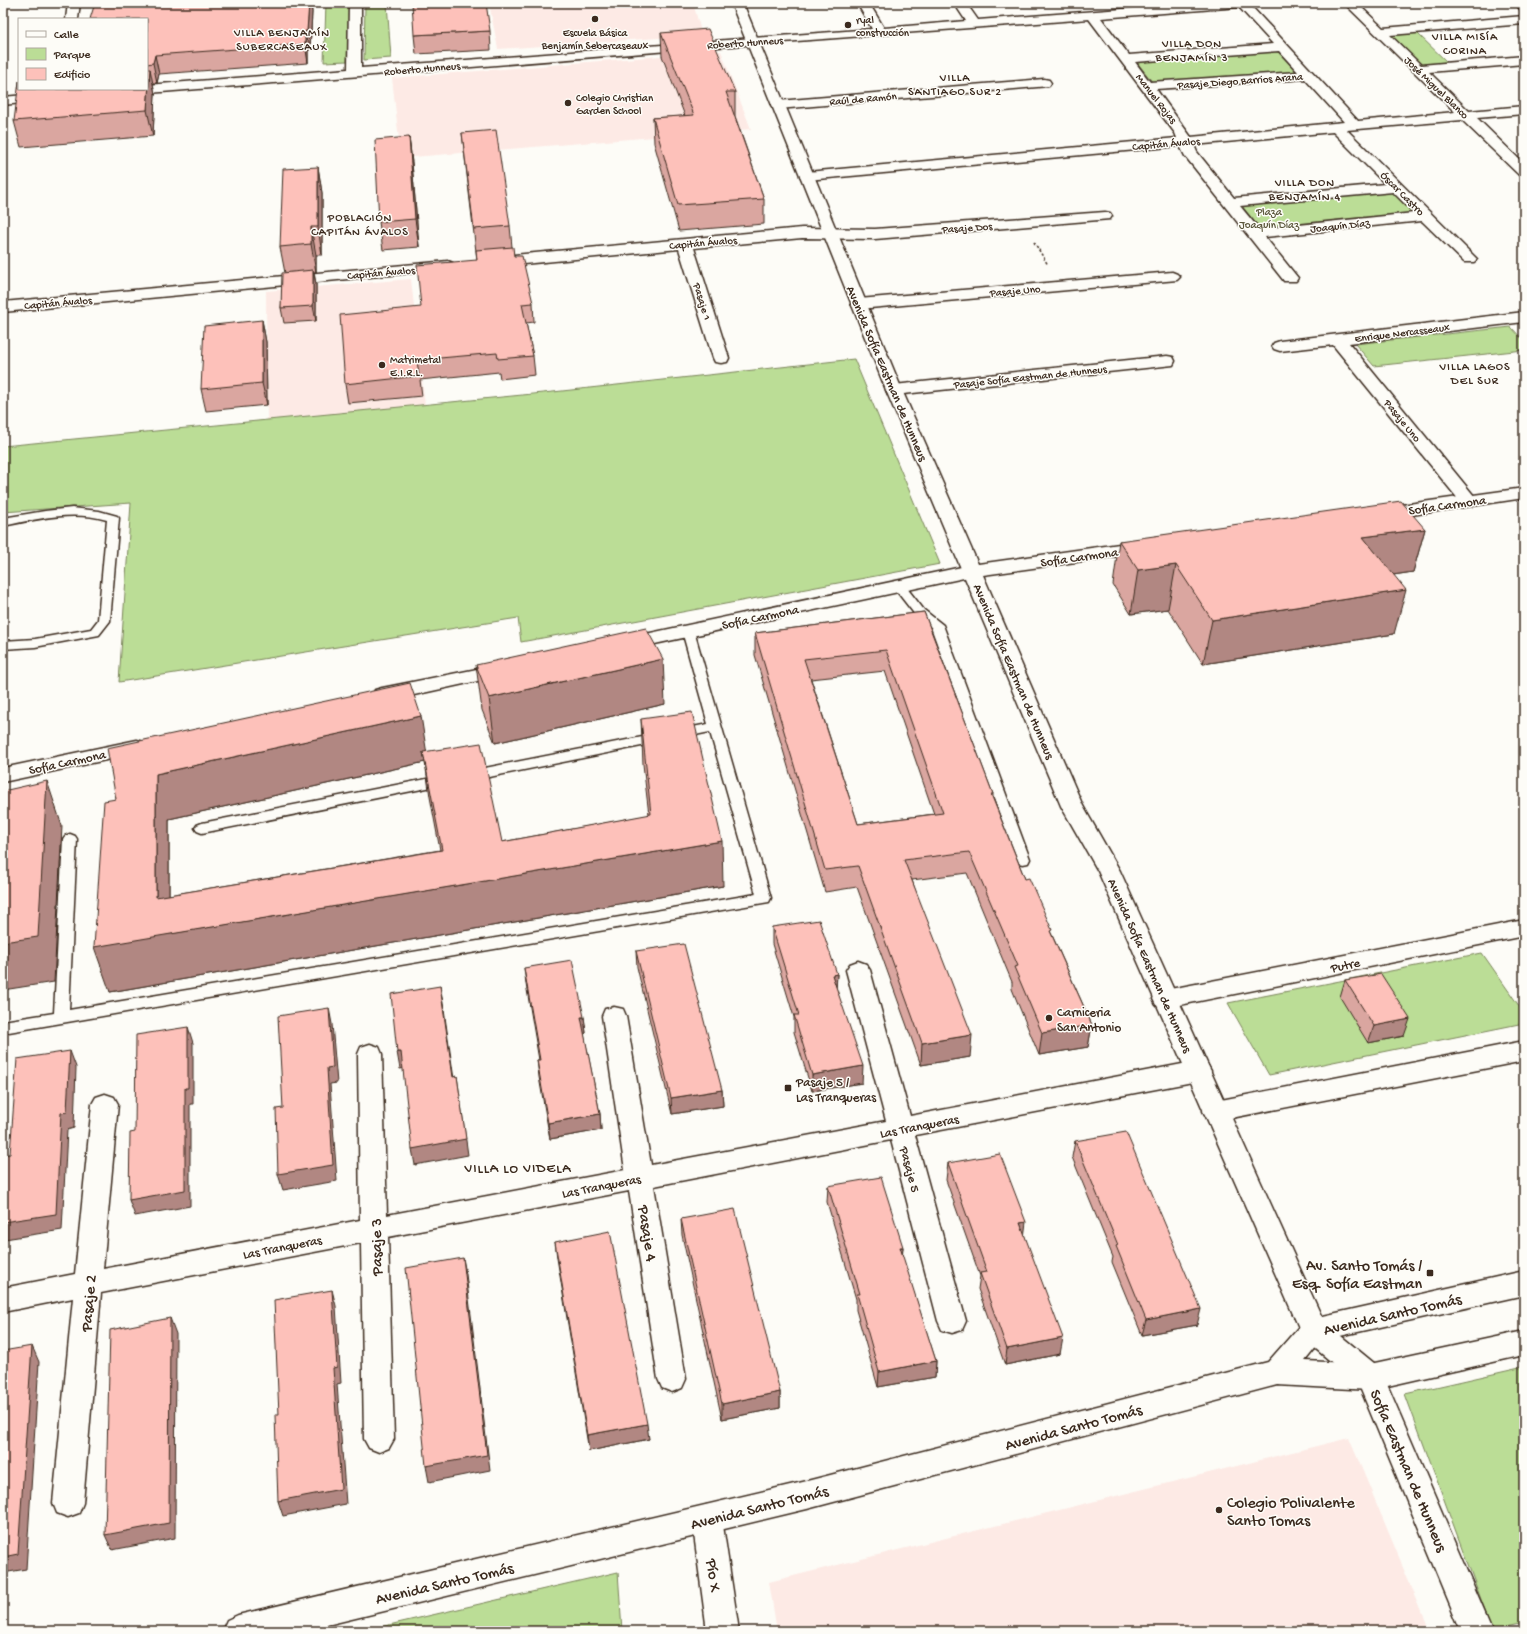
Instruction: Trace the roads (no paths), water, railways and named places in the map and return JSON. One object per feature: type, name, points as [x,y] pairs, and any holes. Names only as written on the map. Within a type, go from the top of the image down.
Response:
[{"type":"street","points":[[72,18],[74,3]]},
{"type":"street","points":[[354,73],[355,3]]},
{"type":"street","name":"Avenida Sofía Eastman de Hunneus","points":[[737,3],[894,390],[1072,806],[1109,871],[1314,1330]]},
{"type":"street","points":[[863,3],[880,32]]},
{"type":"street","points":[[960,3],[975,25]]},
{"type":"street","points":[[1242,3],[1356,126]]},
{"type":"street","name":"Roberto Hunneus","points":[[148,88],[975,25],[1072,17],[1166,6],[1247,3]]},
{"type":"street","name":"José Miguel Blanco","points":[[1350,3],[1524,172]]},
{"type":"street","points":[[1521,3],[1524,6]]},
{"type":"street","points":[[1064,6],[1072,17]]},
{"type":"street","name":"Manuel Rojas","points":[[1092,15],[1182,132],[1190,153],[1290,278]]},
{"type":"street","points":[[1380,32],[1524,20]]},
{"type":"street","points":[[1126,58],[1283,47]]},
{"type":"street","points":[[1418,69],[1524,60]]},
{"type":"street","name":"Pasaje Diego Barrios Arana","points":[[1147,86],[1308,75]]},
{"type":"street","name":"Raúl de Ramón","points":[[778,105],[1044,83]]},
{"type":"street","name":"Roberto Hunneus","points":[[109,93],[123,90]]},
{"type":"street","points":[[3,101],[59,96]]},
{"type":"street","name":"Capitán Ávalos","points":[[807,176],[1524,110]]},
{"type":"street","name":"Óscar Castro","points":[[1336,127],[1469,259]]},
{"type":"street","points":[[1230,203],[1396,186]]},
{"type":"street","name":"Pasaje Dos","points":[[830,233],[875,234],[1105,216]]},
{"type":"street","name":"Joaquín Díaz","points":[[1255,234],[1426,216]]},
{"type":"street","name":"Capitán Ávalos","points":[[479,263],[802,233],[830,233]]},
{"type":"street","name":"Pasaje 1","points":[[685,244],[721,358]]},
{"type":"street","name":"Capitán Ávalos","points":[[3,307],[463,264]]},
{"type":"street","name":"Pasaje Uno","points":[[859,304],[1172,277]]},
{"type":"street","points":[[1518,318],[1524,333]]},
{"type":"street","name":"Enrique Nercasseaux","points":[[1280,346],[1518,318]]},
{"type":"street","name":"Pasaje Uno","points":[[1337,340],[1469,501]]},
{"type":"street","name":"Pasaje Sofía Eastman de Hunneus","points":[[894,390],[1167,361]]},
{"type":"street","name":"Sofía Carmona","points":[[1358,516],[1524,493]]},
{"type":"street","name":"Sofía Carmona","points":[[602,649],[972,570],[1169,543]]},
{"type":"street","points":[[361,700],[524,665]]},
{"type":"street","name":"Sofía Carmona","points":[[3,775],[159,742]]},
{"type":"street","name":"Putre","points":[[1166,1000],[1524,928]]},
{"type":"street","name":"Pasaje 5","points":[[858,970],[952,1321]]},
{"type":"street","name":"Pasaje 4","points":[[614,1016],[672,1379]]},
{"type":"street","points":[[1216,1111],[1524,1051]]},
{"type":"street","name":"Pasaje 3","points":[[370,1054],[379,1439]]},
{"type":"street","name":"Las Tranqueras","points":[[3,1300],[1198,1071]]},
{"type":"street","name":"Pasaje 2","points":[[68,1503],[105,1104]]},
{"type":"street","name":"Avenida Santo Tomás","points":[[1277,1372],[1314,1330],[1524,1283]]},
{"type":"street","name":"Sofía Eastman de Hunneus","points":[[1314,1330],[1370,1377],[1477,1631]]},
{"type":"street","name":"Avenida Santo Tomás","points":[[238,1631],[914,1468],[1277,1372],[1370,1377],[1524,1344]]},
{"type":"street","name":"Pío X","points":[[707,1519],[723,1631]]},
{"type":"lane","points":[[3,522],[64,511],[87,512],[113,518],[104,620],[95,632],[35,643],[3,645]]},
{"type":"lane","points":[[899,586],[920,613],[937,625],[1024,859]]},
{"type":"lane","points":[[3,1027],[764,898],[688,631]]},
{"type":"lane","points":[[202,828],[716,727]]},
{"type":"lane","points":[[61,1018],[70,839]]},
{"type":"place","name":"Escuela Básica Benjamín Sebercaseaux","points":[[595,19]]},
{"type":"place","name":"ryal construcción","points":[[848,25]]},
{"type":"place","name":"Colegio Christian Garden School","points":[[568,103]]},
{"type":"place","name":"Matrimetal E.I.R.L.","points":[[382,365]]},
{"type":"place","name":"Carniceria San Antonio","points":[[1049,1018]]},
{"type":"place","name":"Pasaje 5 / Las Tranqueras","points":[[788,1088]]},
{"type":"place","name":"Av. Santo Tomás / Esq. Sofía Eastman","points":[[1430,1273]]},
{"type":"place","name":"Colegio Polivalente Santo Tomas","points":[[1219,1510]]},
{"type":"district","name":"VILLA BENJAMÍN SUBERCASEAUX","points":[[282,39]]},
{"type":"district","name":"VILLA MISÍA CORINA","points":[[1465,43]]},
{"type":"district","name":"VILLA DON BENJAMÍN 3","points":[[1192,50]]},
{"type":"district","name":"VILLA SANTIAGO SUR 2","points":[[955,84]]},
{"type":"district","name":"VILLA DON BENJAMÍN 4","points":[[1305,189]]},
{"type":"district","name":"POBLACIÓN CAPITÁN ÁVALOS","points":[[360,224]]},
{"type":"district","name":"VILLA LAGOS DEL SUR","points":[[1475,373]]},
{"type":"district","name":"VILLA LO VIDELA","points":[[518,1167]]},
{"type":"park label","name":"Plaza Joaquín Díaz","points":[[1269,217]]}]
